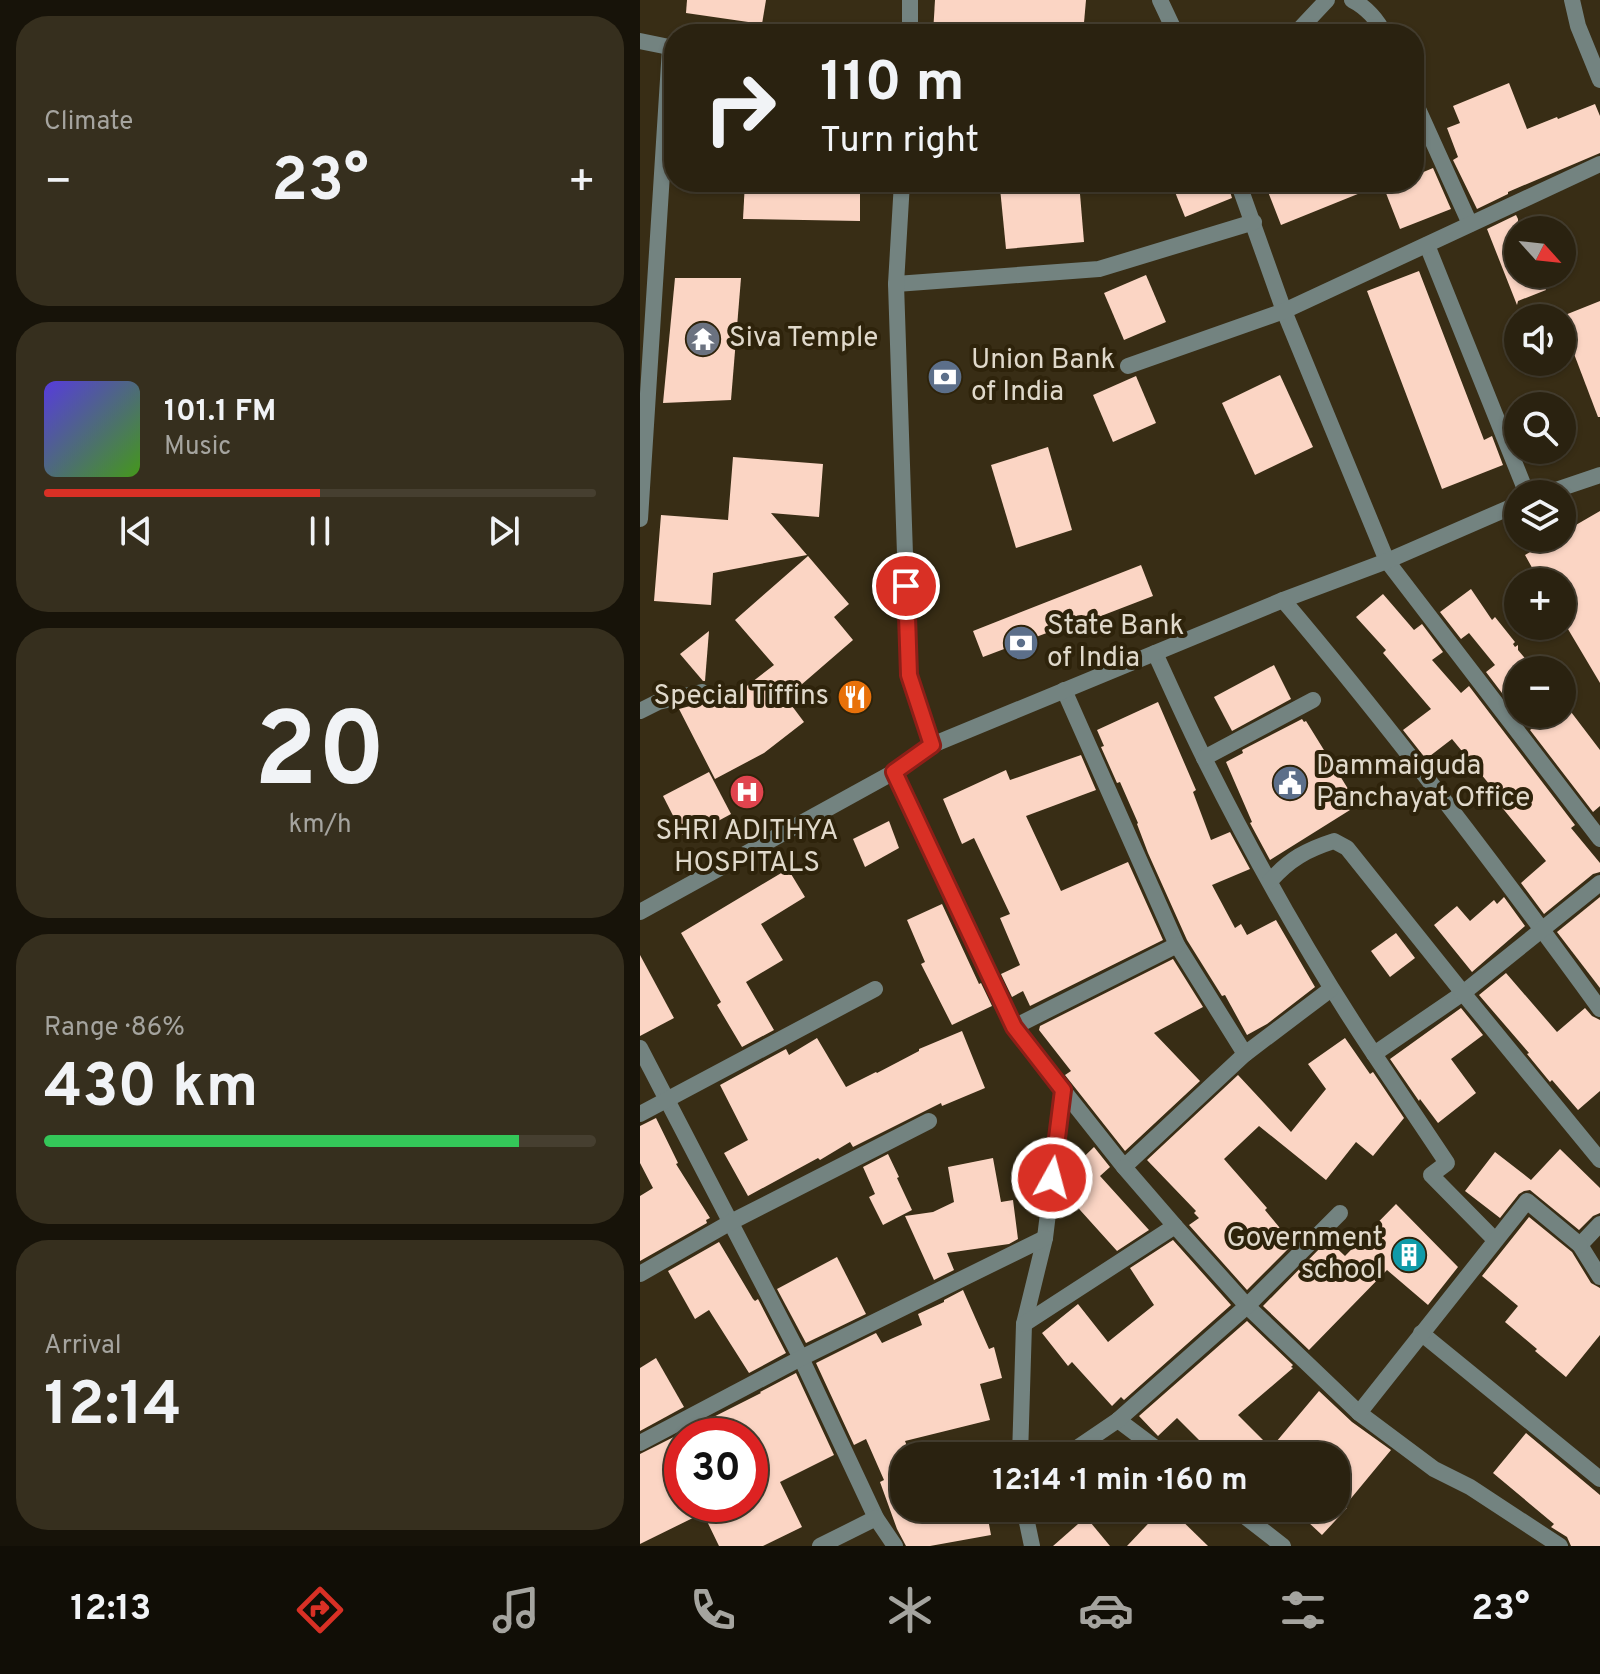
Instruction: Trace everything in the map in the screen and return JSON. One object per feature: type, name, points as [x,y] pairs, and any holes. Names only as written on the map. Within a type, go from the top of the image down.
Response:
[{"type":"street","points":[[910,0],[910,24]]},
{"type":"street","points":[[1160,0],[1171,24]]},
{"type":"street","points":[[1304,24],[1327,0]]},
{"type":"street","points":[[1352,0],[1380,24]]},
{"type":"street","points":[[1572,0],[1578,26],[1600,80]]},
{"type":"street","points":[[640,41],[664,46]]},
{"type":"street","points":[[1424,122],[1470,224]]},
{"type":"street","points":[[1128,366],[1284,311],[1600,164]]},
{"type":"street","points":[[640,519],[664,166]]},
{"type":"street","points":[[901,192],[896,284],[909,675],[932,745]]},
{"type":"street","points":[[1242,192],[1284,311],[1387,561],[1600,839]]},
{"type":"street","points":[[896,284],[1099,269],[1254,222]]},
{"type":"street","points":[[1427,245],[1521,480]]},
{"type":"street","points":[[1576,483],[1600,475]]},
{"type":"street","points":[[640,912],[894,772],[932,745],[1283,600],[1387,561],[1504,510]]},
{"type":"street","points":[[1283,600],[1349,678],[1542,928],[1600,1009]]},
{"type":"street","points":[[1155,653],[1204,758],[1331,989],[1447,1163],[1431,1175],[1495,1240]]},
{"type":"street","points":[[1064,690],[1177,945],[1245,1054]]},
{"type":"street","points":[[640,711],[658,702],[702,692]]},
{"type":"street","points":[[1204,758],[1313,700]]},
{"type":"street","points":[[894,772],[1014,1027],[1124,1167],[1247,1306],[1359,1413],[1434,1469],[1470,1487],[1560,1546]]},
{"type":"street","points":[[1270,881],[1287,863],[1310,849],[1334,841],[1347,848],[1600,1160]]},
{"type":"street","points":[[1374,1054],[1463,993],[1600,883]]},
{"type":"street","points":[[1014,1027],[1177,945]]},
{"type":"street","points":[[640,1114],[875,989]]},
{"type":"street","points":[[1124,1167],[1245,1054],[1331,989]]},
{"type":"street","points":[[640,1048],[801,1358],[876,1518],[895,1546]]},
{"type":"street","points":[[1020,1442],[1024,1324],[1045,1238],[1063,1090]]},
{"type":"street","points":[[640,1274],[731,1222],[929,1121]]},
{"type":"street","points":[[1359,1413],[1527,1201],[1580,1245],[1600,1277]]},
{"type":"street","points":[[1086,1442],[1118,1420],[1247,1306],[1340,1213]]},
{"type":"street","points":[[1580,1245],[1600,1224]]},
{"type":"street","points":[[1024,1324],[1175,1226]]},
{"type":"street","points":[[640,1443],[801,1358],[1045,1238]]},
{"type":"street","points":[[1421,1333],[1600,1479]]},
{"type":"street","points":[[1118,1420],[1147,1442]]},
{"type":"street","points":[[820,1546],[876,1518]]},
{"type":"street","points":[[1027,1522],[1032,1546]]},
{"type":"street","points":[[1252,1522],[1283,1546]]},
{"type":"building","points":[[687,0],[766,0],[762,24],[686,13]]},
{"type":"building","points":[[935,0],[1086,0],[1084,24],[934,24]]},
{"type":"building","points":[[1509,83],[1527,129],[1595,104],[1600,116],[1600,153],[1508,192],[1477,209],[1453,160],[1458,157],[1447,128],[1460,123],[1453,106]]},
{"type":"building","points":[[1433,168],[1451,209],[1400,229],[1386,192],[1424,192],[1424,172]]},
{"type":"building","points":[[744,192],[860,192],[860,221],[743,219]]},
{"type":"building","points":[[1000,192],[1080,192],[1084,242],[1006,249]]},
{"type":"building","points":[[1175,192],[1230,192],[1232,198],[1185,217]]},
{"type":"building","points":[[1268,192],[1363,192],[1281,225]]},
{"type":"building","points":[[1504,221],[1504,272],[1487,229]]},
{"type":"building","points":[[1419,271],[1484,440],[1492,436],[1503,465],[1442,489],[1367,291]]},
{"type":"building","points":[[1146,275],[1166,322],[1124,340],[1104,293]]},
{"type":"building","name":"Siva Temple","points":[[675,278],[741,278],[731,400],[663,403]]},
{"type":"building","points":[[1510,288],[1545,288],[1546,290],[1517,304]]},
{"type":"building","points":[[1600,301],[1600,417],[1576,359],[1576,311]]},
{"type":"building","points":[[1280,375],[1313,447],[1255,475],[1222,403]]},
{"type":"building","points":[[1136,376],[1156,423],[1113,442],[1093,395]]},
{"type":"building","points":[[1048,447],[1072,530],[1016,548],[991,465]]},
{"type":"building","points":[[733,457],[823,464],[819,517],[771,513],[807,555],[713,573],[711,605],[654,601],[661,515],[728,520]]},
{"type":"building","points":[[1600,511],[1600,683],[1574,640],[1576,568],[1532,568],[1525,555],[1530,552],[1576,552],[1576,525]]},
{"type":"building","points":[[808,556],[849,604],[834,617],[853,640],[786,698],[804,722],[764,753],[715,779],[679,709],[705,702],[713,692],[721,706],[774,665],[735,620]]},
{"type":"building","points":[[1141,565],[1153,596],[983,657],[973,631]]},
{"type":"building","points":[[1471,589],[1492,620],[1495,617],[1504,628],[1504,640],[1513,640],[1515,647],[1518,645],[1523,656],[1504,656],[1504,696],[1486,672],[1495,665],[1469,633],[1461,639],[1440,612]]},
{"type":"building","points":[[1383,594],[1414,630],[1422,624],[1443,652],[1432,660],[1461,693],[1469,686],[1575,825],[1571,828],[1600,863],[1600,872],[1593,874],[1544,914],[1521,883],[1546,861],[1500,805],[1504,802],[1452,739],[1426,759],[1403,730],[1431,709],[1383,653],[1386,650],[1356,617]]},
{"type":"building","points":[[709,631],[705,681],[703,681],[680,654]]},
{"type":"building","points":[[1274,665],[1291,699],[1232,731],[1214,697]]},
{"type":"building","points":[[1158,702],[1196,790],[1193,792],[1211,840],[1230,832],[1250,869],[1212,885],[1235,928],[1241,924],[1247,935],[1276,920],[1315,987],[1267,1024],[1247,1035],[1225,995],[1222,996],[1187,940],[1120,782],[1117,783],[1101,747],[1104,746],[1097,730]]},
{"type":"building","points":[[1576,718],[1600,750],[1600,806],[1593,812],[1530,730],[1576,728]]},
{"type":"building","name":"Dammaiguda Panchayat Office","points":[[1302,719],[1358,805],[1270,860],[1250,823],[1226,762],[1243,753],[1242,750]]},
{"type":"building","points":[[1081,755],[1096,790],[1026,816],[1061,891],[1128,862],[1163,940],[1030,1006],[1023,991],[1012,997],[1001,974],[1020,965],[1000,918],[1010,914],[974,838],[962,844],[943,799],[1006,770],[1010,780]]},
{"type":"building","points":[[709,772],[731,814],[685,839],[663,796]]},
{"type":"building","points":[[889,821],[899,848],[865,867],[853,839]]},
{"type":"building","points":[[788,869],[805,897],[761,924],[783,960],[746,982],[774,1030],[742,1047],[717,1005],[721,1002],[681,933]]},
{"type":"building","points":[[1504,897],[1525,926],[1472,972],[1434,925],[1457,906],[1470,921],[1494,900],[1497,904]]},
{"type":"building","points":[[1600,897],[1600,988],[1557,932]]},
{"type":"building","points":[[942,904],[992,1006],[952,1025],[921,964],[925,962],[907,920]]},
{"type":"building","points":[[1396,933],[1415,958],[1390,977],[1371,951]]},
{"type":"building","points":[[640,955],[674,1018],[640,1036]]},
{"type":"building","points":[[1173,959],[1203,1007],[1154,1033],[1200,1081],[1125,1151],[1065,1075],[1071,1071],[1039,1030],[1040,1026]]},
{"type":"building","points":[[1506,973],[1557,1032],[1585,1008],[1600,1020],[1600,1091],[1578,1110],[1552,1080],[1550,1082],[1479,995]]},
{"type":"building","points":[[1461,1008],[1483,1035],[1451,1059],[1476,1093],[1438,1123],[1390,1059]]},
{"type":"building","points":[[962,1031],[985,1088],[942,1106],[941,1103],[853,1147],[850,1142],[748,1196],[724,1153],[748,1140],[720,1085],[786,1049],[789,1055],[817,1038],[846,1087],[919,1049]]},
{"type":"building","points":[[1345,1038],[1404,1118],[1373,1156],[1356,1142],[1326,1180],[1259,1126],[1224,1159],[1267,1208],[1265,1210],[1293,1244],[1247,1290],[1189,1225],[1199,1218],[1194,1213],[1196,1211],[1147,1160],[1238,1075],[1291,1132],[1326,1089],[1308,1064]]},
{"type":"building","points":[[656,1118],[676,1164],[710,1218],[706,1220],[707,1223],[640,1261],[640,1196],[653,1188],[640,1163],[640,1126]]},
{"type":"building","points":[[1094,1147],[1110,1167],[1100,1176],[1149,1230],[1117,1251],[1062,1190],[1064,1176]]},
{"type":"building","points":[[1560,1149],[1600,1188],[1600,1213],[1579,1230],[1530,1190],[1519,1194],[1500,1218],[1465,1191],[1495,1152],[1531,1180]]},
{"type":"building","points":[[888,1154],[912,1210],[883,1225],[869,1197],[875,1194],[863,1167]]},
{"type":"building","points":[[993,1158],[1001,1202],[1013,1200],[1018,1239],[1009,1244],[947,1253],[954,1270],[934,1280],[905,1216],[933,1212],[954,1202],[948,1167]]},
{"type":"building","points":[[1396,1204],[1458,1267],[1428,1305],[1387,1270],[1309,1350],[1263,1306],[1328,1240],[1345,1256]]},
{"type":"building","points":[[1529,1217],[1572,1252],[1591,1283],[1600,1288],[1600,1335],[1566,1377],[1505,1322],[1518,1306],[1482,1276]]},
{"type":"building","points":[[1173,1240],[1231,1305],[1124,1400],[1121,1397],[1112,1406],[1072,1362],[1068,1366],[1042,1333],[1078,1304],[1108,1342],[1154,1305],[1130,1268]]},
{"type":"building","points":[[719,1242],[753,1299],[758,1299],[786,1353],[749,1373],[709,1310],[695,1319],[668,1271]]},
{"type":"building","points":[[837,1257],[866,1314],[806,1343],[777,1289]]},
{"type":"building","points":[[963,1290],[989,1349],[994,1347],[1002,1378],[980,1384],[990,1420],[905,1442],[890,1442],[890,1510],[880,1482],[884,1480],[866,1439],[854,1445],[816,1363],[876,1333],[882,1343],[922,1325],[918,1314]]},
{"type":"building","points":[[1247,1321],[1293,1365],[1238,1415],[1265,1442],[1201,1442],[1177,1418],[1158,1436],[1139,1416]]},
{"type":"building","points":[[656,1358],[684,1407],[640,1431],[640,1368]]},
{"type":"building","points":[[796,1373],[834,1455],[780,1482],[802,1527],[763,1546],[719,1546],[707,1522],[768,1522],[768,1418],[711,1418]]},
{"type":"building","points":[[1319,1391],[1352,1422],[1391,1450],[1350,1500],[1350,1442],[1276,1442]]},
{"type":"building","points":[[1526,1433],[1600,1495],[1600,1546],[1571,1546],[1567,1537],[1551,1527],[1554,1524],[1493,1473]]},
{"type":"building","points":[[664,1442],[664,1522],[685,1522],[640,1544],[640,1454]]},
{"type":"building","points":[[894,1522],[989,1522],[991,1535],[930,1546],[906,1546]]},
{"type":"building","points":[[1080,1522],[1090,1522],[1110,1546],[1053,1546]]},
{"type":"building","points":[[1150,1522],[1183,1522],[1208,1546],[1127,1546]]},
{"type":"building","points":[[1308,1522],[1334,1522],[1322,1535]]},
{"type":"place","name":"Siva Temple","points":[[703,339]]},
{"type":"place","name":"Union Bank of India","points":[[945,377]]},
{"type":"place","name":"State Bank of India","points":[[1021,643]]},
{"type":"place","name":"Special Tiffins","points":[[855,697]]},
{"type":"place","name":"Dammaiguda Panchayat Office","points":[[1290,783]]},
{"type":"place","name":"SHRI ADITHYA HOSPITALS","points":[[747,792]]},
{"type":"place","name":"Government school","points":[[1409,1255]]},
{"type":"route","points":[[906,586],[909,675],[932,745],[894,772],[1014,1027],[1063,1090],[1052,1178]]}]
